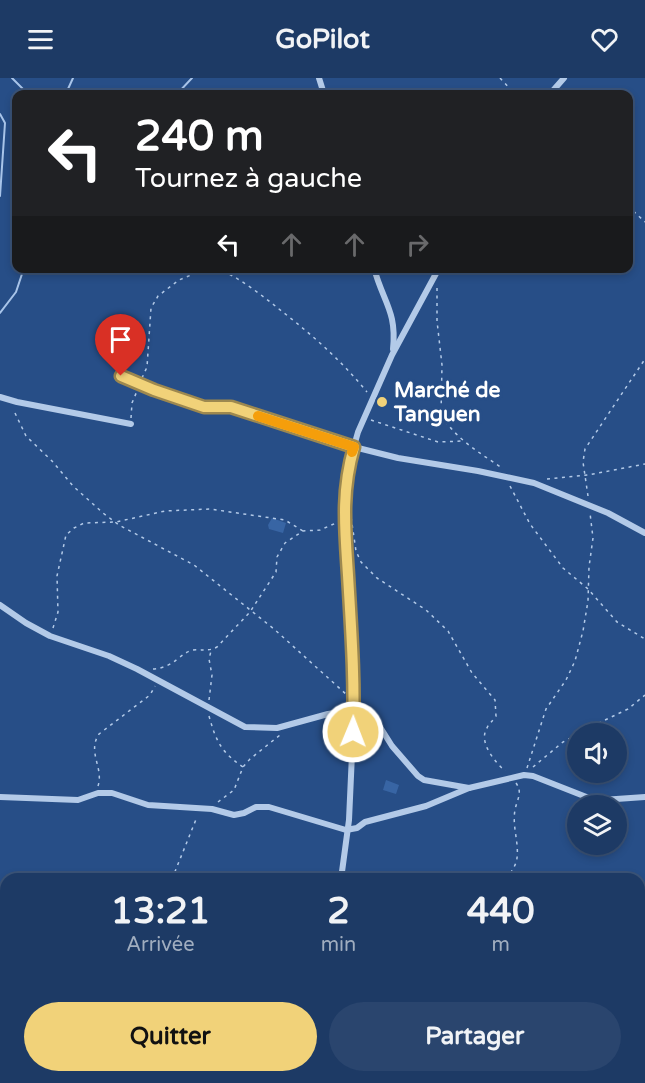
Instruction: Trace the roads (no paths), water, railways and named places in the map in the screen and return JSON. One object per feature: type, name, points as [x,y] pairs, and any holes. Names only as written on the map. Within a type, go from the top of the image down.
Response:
[{"type":"street","points":[[554,90],[564,78]]},
{"type":"street","points":[[376,273],[393,314],[395,332],[392,355]]},
{"type":"street","points":[[342,873],[348,830],[354,710],[343,513],[349,464],[364,418],[392,355],[436,273]]},
{"type":"street","points":[[121,376],[204,407],[231,407],[354,447],[398,458],[504,473],[589,505],[645,533]]},
{"type":"street","points":[[0,397],[131,424]]},
{"type":"street","points":[[0,605],[50,636],[109,656],[137,669],[245,727],[277,728],[328,714],[354,710],[365,713],[375,718],[392,746],[418,776],[435,783],[469,788]]},
{"type":"street","points":[[0,797],[78,800],[93,795],[112,793],[148,805],[207,809],[234,815],[256,807],[269,807],[332,828],[348,830],[357,828],[365,822],[426,806],[469,788],[524,775],[533,776],[589,798],[602,800],[645,797]]},
{"type":"waterway","points":[[12,78],[24,90]]},
{"type":"waterway","points":[[67,90],[73,78]]},
{"type":"waterway","points":[[181,90],[192,78]]},
{"type":"waterway","points":[[0,114],[5,123],[0,196]]},
{"type":"waterway","points":[[0,313],[16,292],[22,273]]},
{"type":"place","name":"Marché de Tanguen","points":[[382,402]]}]
